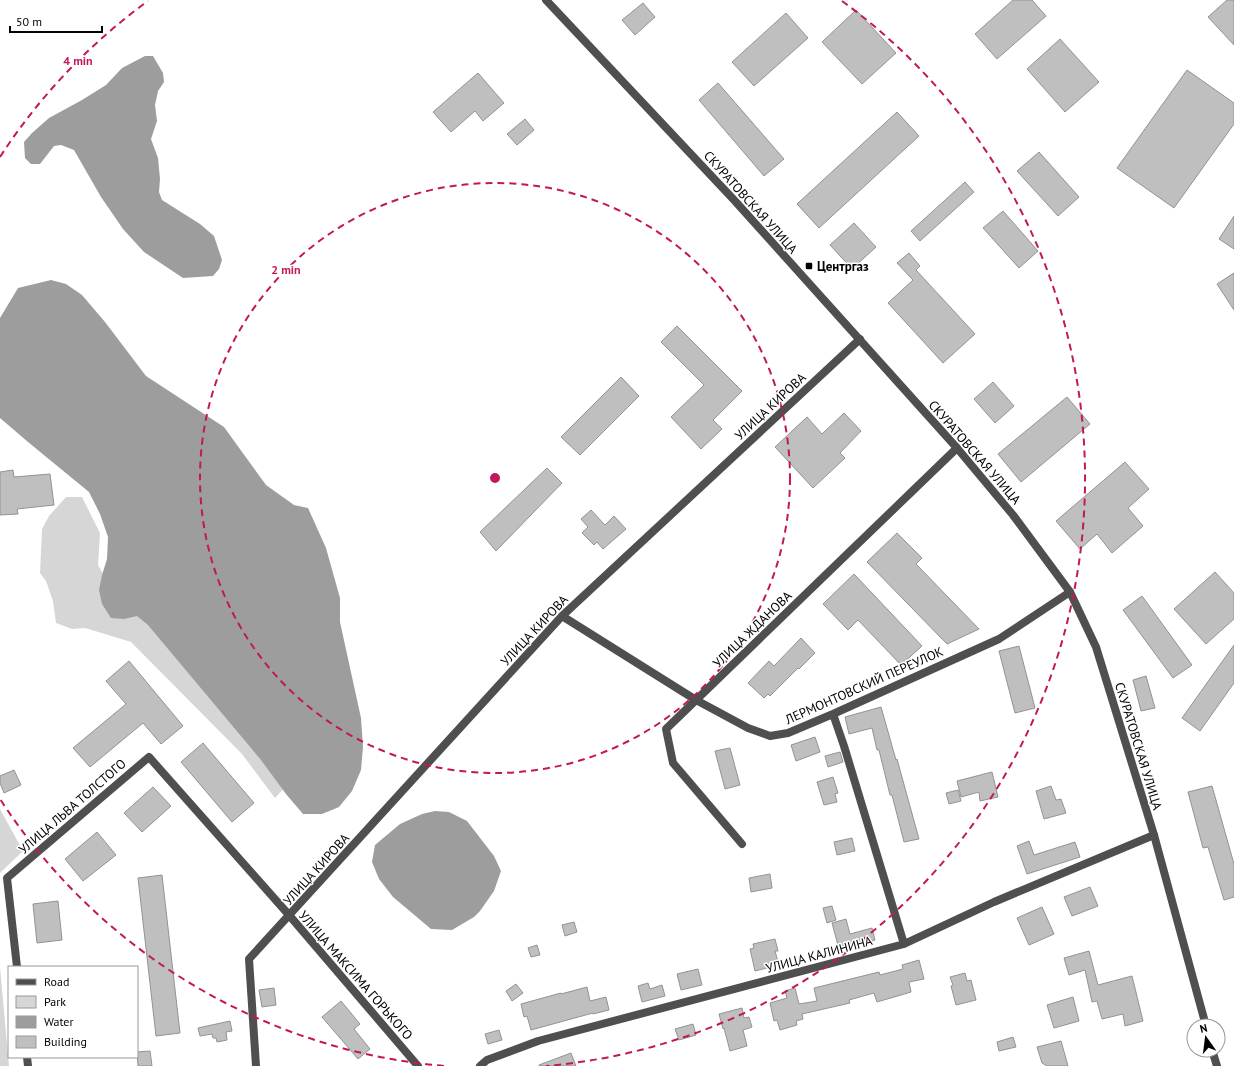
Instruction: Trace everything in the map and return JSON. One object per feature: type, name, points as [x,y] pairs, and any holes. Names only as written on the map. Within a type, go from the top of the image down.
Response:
[{"type":"street","name":"СКУРАТОВСКАЯ УЛИЦА","points":[[546,0],[735,200],[958,448],[1013,515],[1070,592],[1096,647],[1154,835],[1204,1018]]},
{"type":"street","name":"УЛИЦА КИРОВА","points":[[256,1066],[249,959],[562,616],[860,339]]},
{"type":"street","name":"УЛИЦА ЖДАНОВА","points":[[742,844],[673,763],[666,729],[958,448]]},
{"type":"street","name":"ЛЕРМОНТОВСКИЙ ПЕРЕУЛОК","points":[[562,616],[696,700],[748,728],[770,736],[788,733],[833,714],[998,638],[1070,592]]},
{"type":"street","points":[[833,714],[904,944]]},
{"type":"street","name":"УЛИЦА МАКСИМА ГОРЬКОГО","points":[[149,757],[289,915],[418,1066]]},
{"type":"street","name":"УЛИЦА ЛЬВА ТОЛСТОГО","points":[[17,966],[7,878],[149,757]]},
{"type":"street","name":"УЛИЦА КАЛИНИНА","points":[[480,1066],[487,1060],[538,1040],[904,944],[994,902],[1154,835]]},
{"type":"green space","points":[[66,497],[82,497],[100,533],[98,565],[108,583],[132,592],[287,785],[275,798],[242,754],[131,642],[85,628],[72,629],[56,623],[53,601],[46,581],[40,573],[42,529],[49,516]]},
{"type":"green space","points":[[0,809],[23,851],[0,873]]},
{"type":"green space","points":[[0,967],[9,1066],[0,1066]]},
{"type":"water","points":[[145,56],[153,56],[163,73],[164,82],[158,91],[155,105],[157,121],[151,139],[158,158],[160,179],[159,192],[162,200],[200,224],[214,236],[222,260],[219,269],[213,276],[183,278],[144,252],[123,229],[101,197],[74,150],[61,145],[54,146],[40,164],[31,164],[25,158],[24,142],[49,118],[106,85],[122,68]]},
{"type":"water","points":[[51,280],[66,284],[82,295],[105,322],[146,376],[224,427],[266,485],[294,505],[308,508],[326,548],[340,598],[340,622],[361,718],[363,747],[361,770],[352,791],[339,807],[322,814],[303,814],[261,760],[148,625],[137,616],[124,619],[111,618],[102,604],[99,590],[107,559],[108,537],[100,514],[89,492],[0,418],[0,318],[18,288]]},
{"type":"water","points":[[435,811],[449,812],[467,821],[494,856],[501,871],[494,891],[480,911],[474,917],[452,930],[431,929],[393,897],[379,879],[372,862],[375,845],[400,824],[422,814]]},
{"type":"building","points":[[1013,0],[1032,0],[1046,16],[997,59],[975,34]]},
{"type":"building","points":[[1227,0],[1234,0],[1234,45],[1208,17]]},
{"type":"building","points":[[643,3],[655,17],[635,35],[622,20]]},
{"type":"building","points":[[856,10],[896,53],[862,84],[822,42]]},
{"type":"building","points":[[786,13],[808,38],[754,86],[732,62]]},
{"type":"building","points":[[1060,39],[1099,82],[1065,112],[1027,69]]},
{"type":"building","points":[[1187,70],[1234,103],[1234,124],[1174,208],[1117,168]]},
{"type":"building","points":[[478,73],[504,103],[483,121],[475,111],[451,132],[433,112]]},
{"type":"building","points":[[718,83],[784,159],[764,176],[699,100]]},
{"type":"building","points":[[897,112],[919,136],[819,228],[797,204]]},
{"type":"building","points":[[525,119],[534,130],[517,145],[507,134]]},
{"type":"building","points":[[1039,152],[1079,197],[1058,216],[1017,171]]},
{"type":"building","points":[[965,182],[974,192],[920,241],[911,231]]},
{"type":"building","points":[[1003,211],[1038,251],[1019,268],[983,228]]},
{"type":"building","points":[[1234,216],[1234,249],[1219,239]]},
{"type":"building","points":[[854,223],[876,247],[852,269],[830,245]]},
{"type":"building","points":[[909,253],[920,266],[916,270],[975,334],[943,363],[888,303],[913,280],[897,263]]},
{"type":"building","points":[[1234,273],[1234,310],[1217,284]]},
{"type":"building","points":[[677,326],[742,391],[713,420],[722,429],[701,449],[671,417],[704,385],[661,342]]},
{"type":"building","points":[[621,377],[639,396],[580,455],[561,437]]},
{"type":"building","points":[[993,382],[1014,406],[995,423],[974,399]]},
{"type":"building","points":[[1067,397],[1090,424],[1021,482],[998,454]]},
{"type":"building","points":[[844,413],[861,431],[840,453],[845,458],[813,488],[775,447],[807,417],[822,434]]},
{"type":"building","points":[[1125,462],[1149,489],[1128,508],[1143,526],[1112,553],[1097,534],[1080,549],[1056,521]]},
{"type":"building","points":[[547,468],[562,483],[496,551],[480,532]]},
{"type":"building","points":[[13,470],[14,477],[50,474],[54,505],[17,509],[18,514],[0,515],[0,472]]},
{"type":"building","points":[[591,510],[605,525],[614,516],[626,529],[603,549],[597,542],[594,545],[582,533],[588,527],[581,519]]},
{"type":"building","points":[[897,533],[922,558],[916,564],[979,629],[947,644],[867,562]]},
{"type":"building","points":[[1215,572],[1234,593],[1234,619],[1206,644],[1174,609]]},
{"type":"building","points":[[854,574],[922,646],[901,665],[858,620],[848,630],[823,604]]},
{"type":"building","points":[[1142,596],[1192,665],[1173,678],[1123,610]]},
{"type":"building","points":[[801,638],[815,653],[770,696],[768,694],[764,698],[748,683],[769,661],[774,666]]},
{"type":"building","points":[[1234,645],[1234,683],[1200,731],[1182,718]]},
{"type":"building","points":[[1019,646],[1035,708],[1015,713],[999,651]]},
{"type":"building","points":[[129,661],[183,726],[161,744],[143,723],[90,767],[73,748],[126,704],[106,681]]},
{"type":"building","points":[[1146,676],[1155,708],[1141,711],[1133,680]]},
{"type":"building","points":[[881,707],[919,839],[904,842],[872,728],[849,734],[845,717]]},
{"type":"building","points":[[815,737],[820,752],[796,761],[791,745]]},
{"type":"building","points":[[203,743],[254,803],[232,822],[181,762]]},
{"type":"building","points":[[730,748],[740,785],[725,789],[715,751]]},
{"type":"building","points":[[840,752],[843,762],[828,767],[825,756]]},
{"type":"building","points":[[14,770],[21,785],[4,793],[0,783],[0,776]]},
{"type":"building","points":[[992,772],[998,797],[980,801],[979,792],[961,797],[957,781]]},
{"type":"building","points":[[833,777],[838,793],[835,794],[837,802],[824,805],[817,782]]},
{"type":"building","points":[[1051,786],[1056,800],[1061,799],[1066,813],[1044,819],[1036,791]]},
{"type":"building","points":[[1212,786],[1234,864],[1234,897],[1224,900],[1208,847],[1203,848],[1188,792]]},
{"type":"building","points":[[153,787],[171,806],[142,832],[124,813]]},
{"type":"building","points":[[958,790],[961,801],[949,804],[946,793]]},
{"type":"building","points":[[97,832],[116,855],[83,881],[65,859]]},
{"type":"building","points":[[852,838],[855,851],[837,855],[834,842]]},
{"type":"building","points":[[1029,841],[1034,855],[1075,842],[1080,857],[1027,874],[1017,846]]},
{"type":"building","points":[[770,874],[772,888],[751,892],[749,878]]},
{"type":"building","points":[[162,875],[180,1033],[156,1036],[138,878]]},
{"type":"building","points":[[1090,887],[1098,906],[1072,916],[1064,897]]},
{"type":"building","points":[[58,901],[62,940],[37,943],[33,904]]},
{"type":"building","points":[[832,906],[836,920],[827,923],[823,908]]},
{"type":"building","points":[[1042,907],[1054,934],[1029,945],[1017,918]]},
{"type":"building","points":[[846,919],[850,934],[872,928],[875,940],[839,949],[832,923]]},
{"type":"building","points":[[574,922],[577,932],[565,936],[562,925]]},
{"type":"building","points":[[775,939],[778,951],[775,951],[779,965],[755,971],[750,949],[754,948],[753,944]]},
{"type":"building","points":[[537,945],[540,955],[531,957],[528,948]]},
{"type":"building","points":[[1089,951],[1098,985],[1132,976],[1143,1021],[1125,1026],[1123,1014],[1102,1019],[1097,1001],[1092,1002],[1085,970],[1069,975],[1064,958]]},
{"type":"building","points":[[919,960],[924,979],[909,982],[911,992],[877,1002],[874,993],[849,1000],[850,1003],[802,1014],[803,1019],[796,1021],[797,1025],[780,1030],[777,1020],[774,1021],[770,1003],[787,998],[785,991],[795,988],[799,1004],[817,1001],[814,988],[879,972],[880,975],[903,969],[902,965]]},
{"type":"building","points":[[698,969],[702,985],[681,990],[677,974]]},
{"type":"building","points":[[965,973],[967,981],[971,980],[976,1000],[956,1005],[951,986],[953,985],[950,977]]},
{"type":"building","points":[[648,983],[650,989],[662,985],[665,996],[642,1002],[638,986]]},
{"type":"building","points":[[516,984],[523,993],[512,1001],[506,991]]},
{"type":"building","points":[[587,987],[590,1001],[606,997],[609,1010],[531,1030],[527,1016],[524,1017],[521,1004]]},
{"type":"building","points":[[274,988],[276,1005],[262,1007],[259,990]]},
{"type":"building","points":[[1073,997],[1079,1021],[1054,1028],[1047,1005]]},
{"type":"building","points":[[341,1001],[360,1024],[354,1029],[370,1049],[358,1059],[322,1017]]},
{"type":"building","points":[[742,1008],[744,1018],[749,1017],[752,1027],[743,1030],[747,1046],[730,1051],[719,1014]]},
{"type":"building","points":[[230,1021],[232,1031],[226,1032],[227,1040],[217,1042],[216,1038],[213,1038],[212,1034],[200,1036],[198,1028]]},
{"type":"building","points":[[693,1024],[696,1035],[679,1040],[675,1029]]},
{"type":"building","points":[[499,1030],[502,1040],[488,1044],[485,1034]]},
{"type":"building","points":[[1013,1037],[1016,1047],[999,1051],[997,1042]]},
{"type":"building","points":[[1061,1041],[1068,1066],[1047,1066],[1042,1063],[1037,1047]]},
{"type":"building","points":[[150,1051],[152,1066],[138,1066],[138,1052]]},
{"type":"building","points":[[571,1053],[576,1066],[539,1066],[539,1065]]},
{"type":"place","name":"Центргаз","points":[[809,266]]}]
